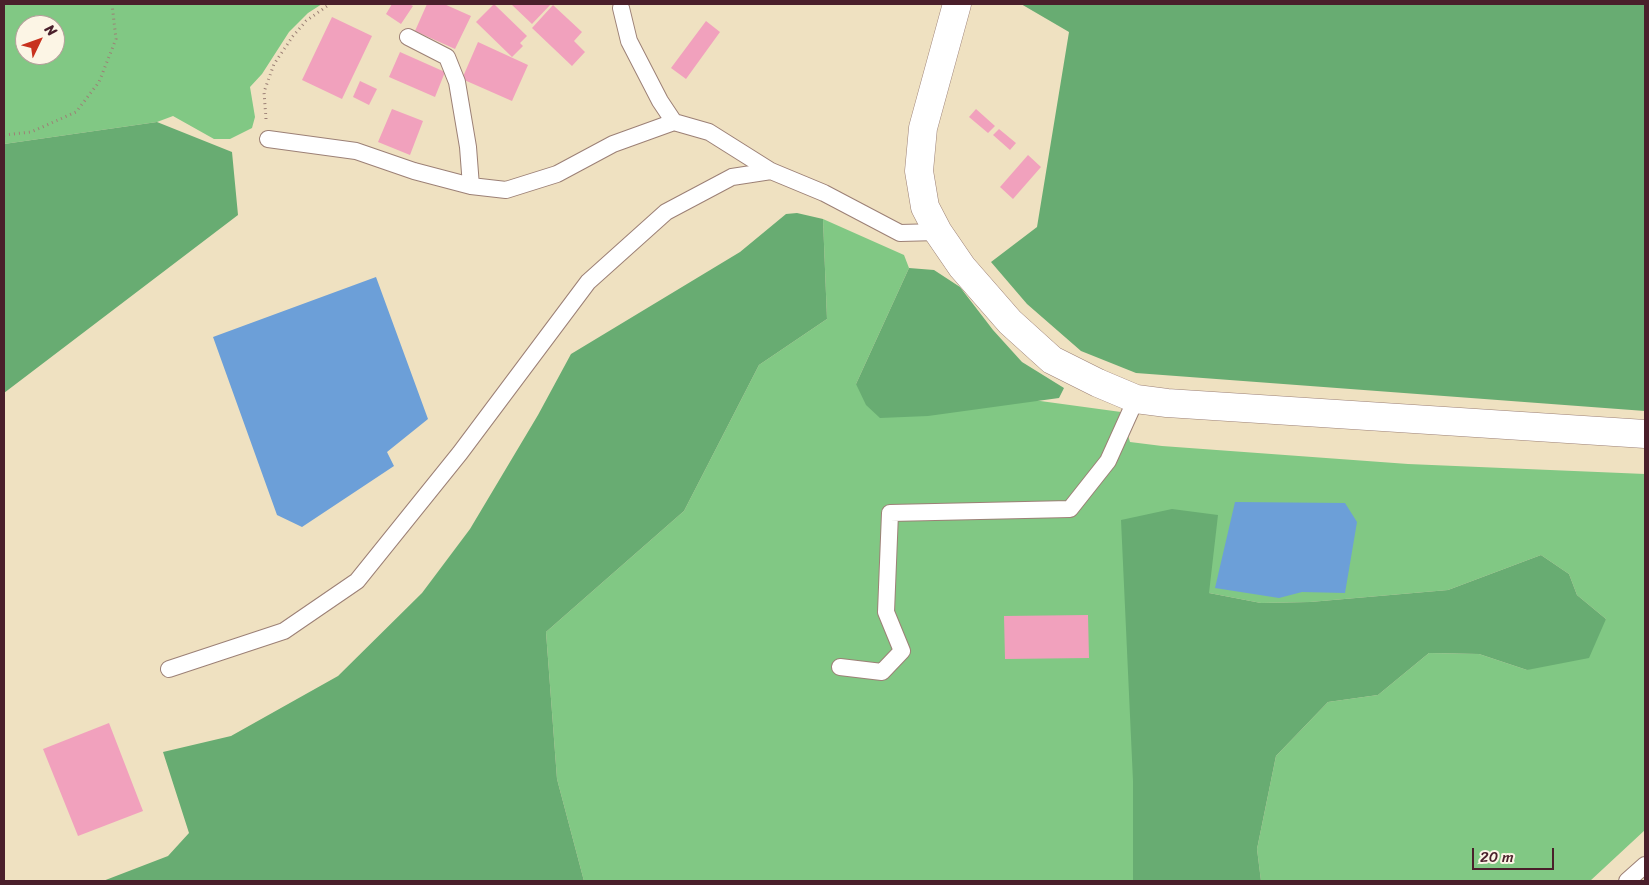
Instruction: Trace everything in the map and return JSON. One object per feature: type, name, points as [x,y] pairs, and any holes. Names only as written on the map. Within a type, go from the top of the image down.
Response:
[{"type":"street","points":[[957,4],[924,128],[919,171],[925,207],[938,232],[962,267],[1004,315],[1052,360],[1136,399],[1166,403],[1645,434]]},
{"type":"lane","points":[[619,5],[629,41],[660,101],[674,122]]},
{"type":"lane","points":[[408,37],[448,57],[457,82],[468,147],[471,186]]},
{"type":"lane","points":[[268,139],[356,151],[414,171],[471,186],[506,190],[557,174],[613,144],[674,122],[709,132],[771,171],[824,192],[900,232],[938,232]]},
{"type":"lane","points":[[169,669],[284,631],[357,581],[460,453],[588,282],[666,212],[732,177],[771,171]]},
{"type":"lane","points":[[840,667],[882,672],[902,651],[886,612],[890,513],[1070,509],[1108,461],[1136,399]]},
{"type":"lane","points":[[1627,881],[1645,866]]},
{"type":"path","points":[[4,135],[31,132],[76,112],[99,82],[116,39],[112,4]]},
{"type":"path","points":[[268,139],[264,92],[274,64],[306,21],[330,4]]},
{"type":"green space","points":[[4,4],[322,4],[308,13],[289,32],[262,74],[250,87],[255,117],[252,128],[230,139],[214,139],[173,116],[157,122],[4,144]]},
{"type":"green space","points":[[1021,4],[1645,4],[1645,411],[1136,373],[1081,351],[1027,304],[991,262],[1037,227],[1069,32]]},
{"type":"green space","points":[[157,122],[232,152],[238,215],[4,393],[4,144]]},
{"type":"green space","points":[[797,213],[823,219],[827,319],[759,365],[684,511],[546,632],[557,779],[584,881],[103,881],[168,856],[189,833],[163,752],[231,736],[338,676],[422,593],[470,529],[538,415],[571,354],[740,252],[786,214]]},
{"type":"green space","points":[[823,219],[904,255],[909,268],[856,384],[1033,400],[1121,412],[1130,442],[1162,446],[1408,464],[1645,474],[1645,830],[1590,881],[1261,881],[1257,849],[1276,756],[1328,702],[1378,695],[1429,653],[1479,654],[1527,670],[1606,619],[1577,595],[1569,574],[1541,555],[1448,590],[1310,602],[1261,603],[1209,593],[1133,781],[1133,881],[584,881],[557,779],[546,632],[684,511],[759,365],[827,319]]},
{"type":"green space","points":[[909,268],[934,270],[960,287],[993,330],[1022,362],[1064,388],[1059,398],[928,416],[880,418],[866,405],[856,384]]},
{"type":"green space","points":[[1172,509],[1218,515],[1209,593],[1261,603],[1310,602],[1448,590],[1541,555],[1569,574],[1577,595],[1606,619],[1589,658],[1527,670],[1479,654],[1429,653],[1378,695],[1328,702],[1276,756],[1257,849],[1261,881],[1133,881],[1133,781],[1121,520]]},
{"type":"water","points":[[376,277],[428,419],[387,452],[394,466],[302,527],[277,515],[213,337]]},
{"type":"water","points":[[1235,502],[1345,503],[1357,522],[1345,593],[1302,592],[1279,598],[1215,588]]},
{"type":"building","points":[[392,4],[409,4],[413,6],[401,24],[386,14]]},
{"type":"building","points":[[427,4],[444,4],[471,16],[455,49],[415,31]]},
{"type":"building","points":[[494,4],[527,36],[520,43],[523,46],[512,57],[476,22]]},
{"type":"building","points":[[511,4],[551,4],[532,24]]},
{"type":"building","points":[[553,5],[582,32],[574,41],[585,52],[572,66],[532,28]]},
{"type":"building","points":[[332,17],[372,36],[342,99],[302,80]]},
{"type":"building","points":[[706,21],[720,32],[686,79],[671,68]]},
{"type":"building","points":[[478,42],[528,65],[512,101],[462,79]]},
{"type":"building","points":[[400,52],[445,72],[435,97],[389,77]]},
{"type":"building","points":[[360,81],[377,89],[369,105],[353,97]]},
{"type":"building","points":[[392,109],[423,121],[410,155],[378,142]]},
{"type":"building","points":[[976,109],[995,126],[988,133],[969,117]]},
{"type":"building","points":[[999,129],[1016,143],[1010,150],[993,135]]},
{"type":"building","points":[[1028,155],[1041,167],[1013,199],[1000,187]]},
{"type":"building","points":[[1088,615],[1089,658],[1005,659],[1004,616]]},
{"type":"building","points":[[109,723],[143,811],[78,836],[43,749]]}]
